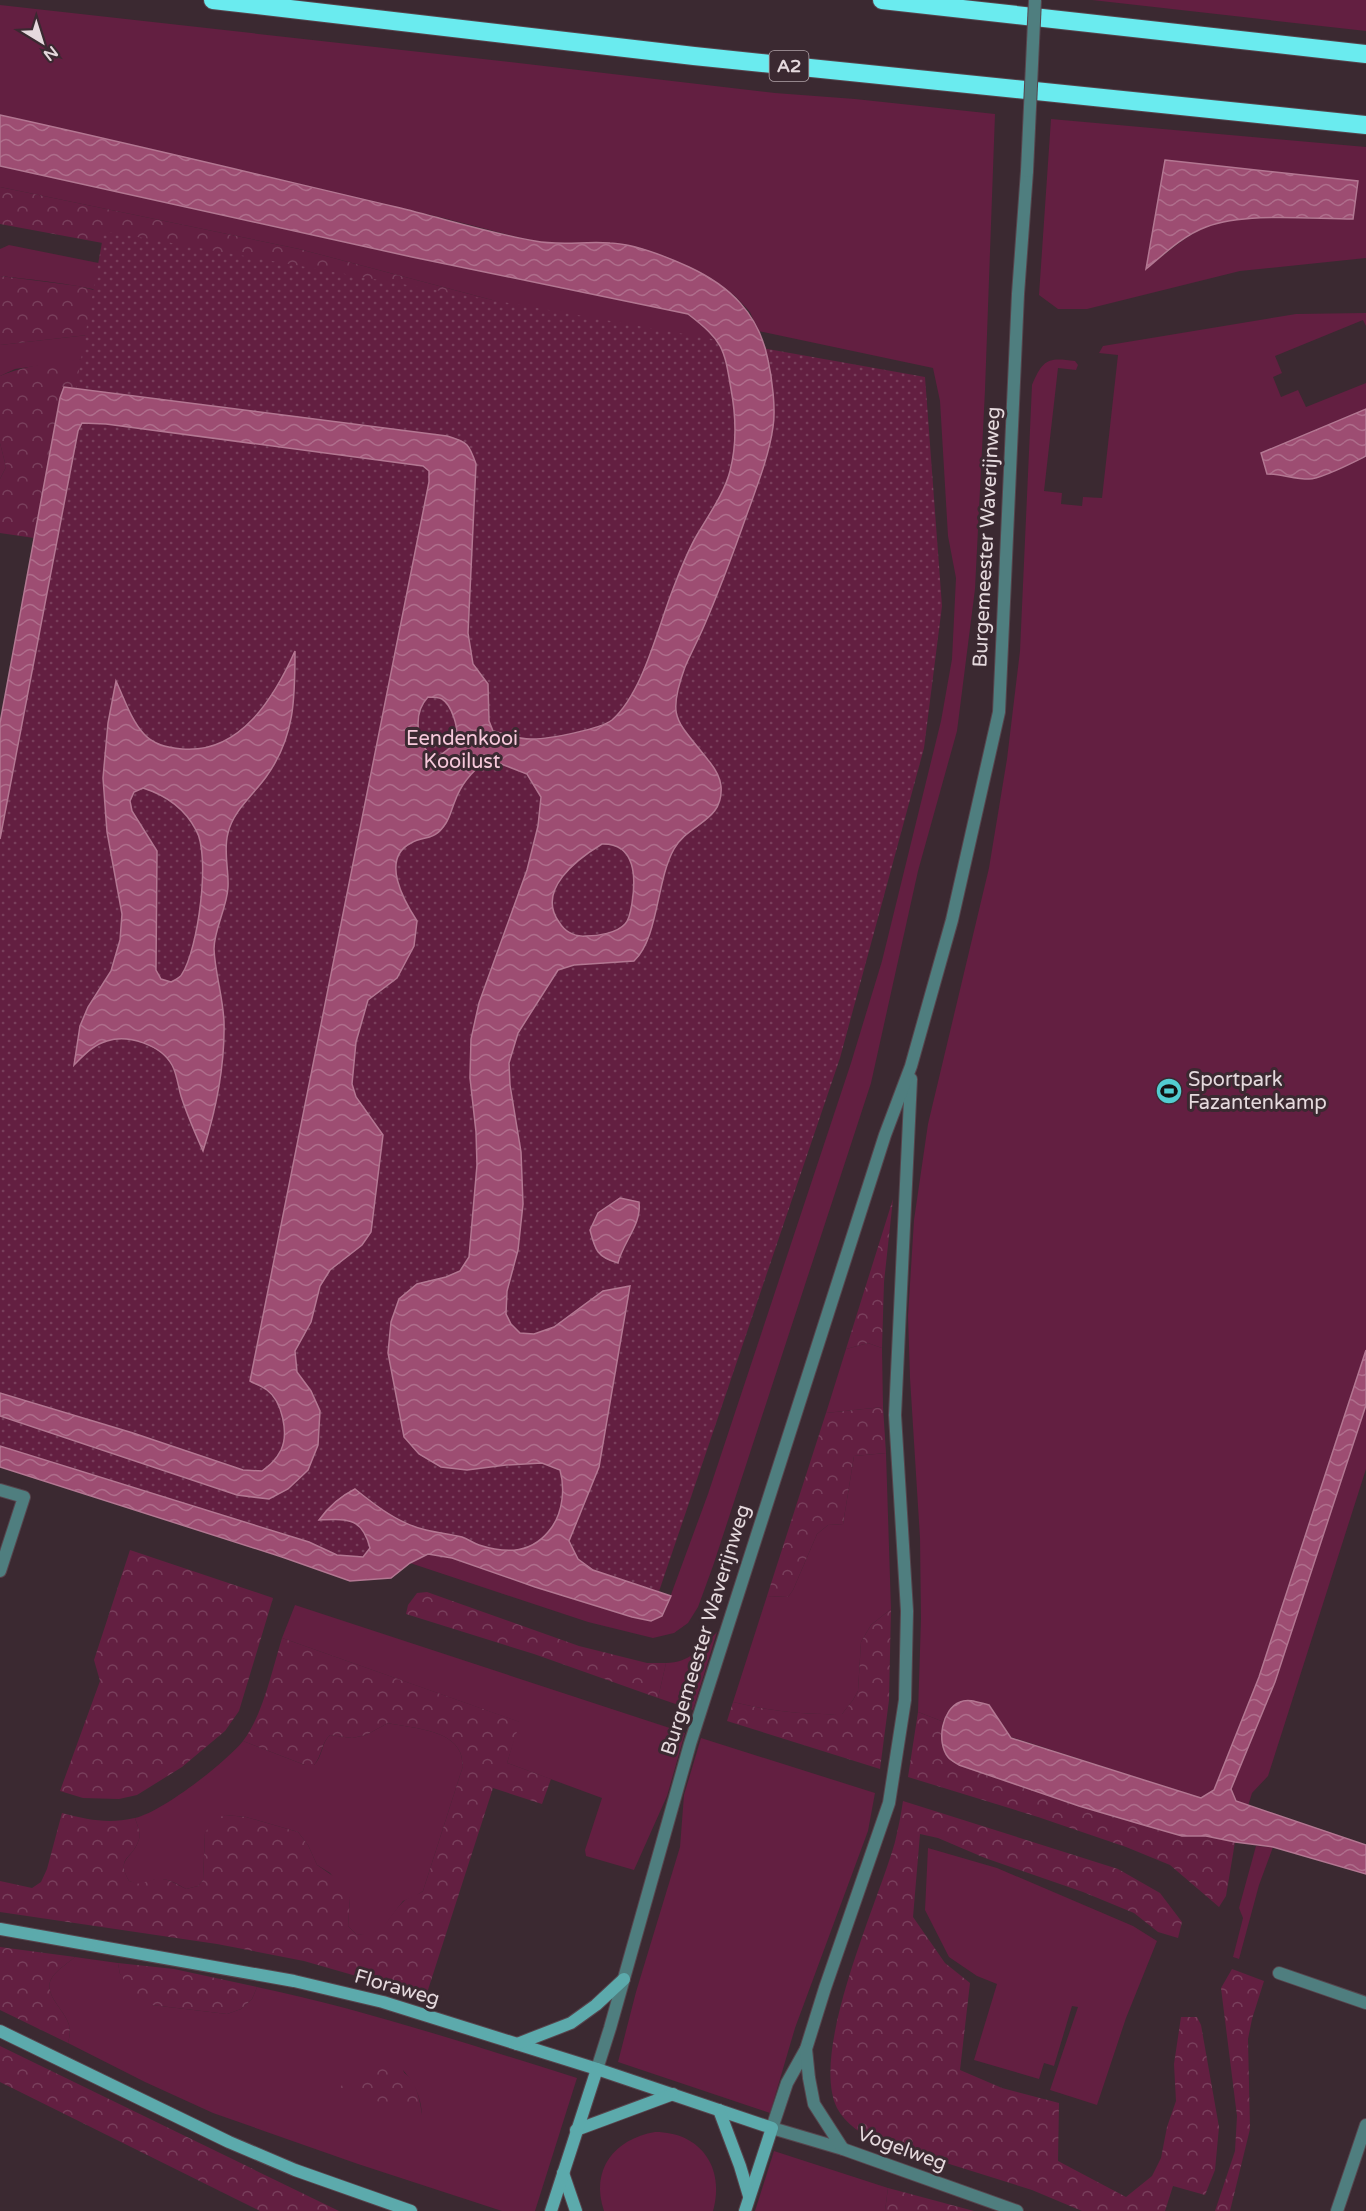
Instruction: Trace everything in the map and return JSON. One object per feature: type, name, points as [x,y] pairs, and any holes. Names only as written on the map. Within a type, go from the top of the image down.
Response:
[{"type":"highway","name":"A2","points":[[213,0],[694,56],[1366,125]]},
{"type":"highway","points":[[882,0],[1366,54]]},
{"type":"main road","name":"Floraweg","points":[[0,1929],[294,1981],[383,2002],[597,2069],[772,2128]]},
{"type":"main road","points":[[517,2044],[571,2023],[596,2005],[624,1978]]},
{"type":"main road","points":[[0,2031],[228,2142],[295,2170],[411,2211]]},
{"type":"main road","name":"Burgemeester Waverijnweg","points":[[551,2211],[597,2069]]},
{"type":"main road","points":[[576,2130],[673,2094]]},
{"type":"main road","points":[[719,2110],[749,2196]]},
{"type":"main road","name":"Burgemeester Waverijnweg","points":[[745,2211],[772,2128]]},
{"type":"main road","points":[[564,2173],[576,2211]]},
{"type":"street","name":"Burgemeester Waverijnweg","points":[[597,2069],[693,1734],[885,1135],[911,1066],[952,920],[999,712],[1018,294],[1027,171],[1035,0]]},
{"type":"street","name":"Burgemeester Waverijnweg","points":[[772,2128],[787,2083],[806,2049],[889,1803],[905,1700],[907,1611],[895,1415],[911,1066]]},
{"type":"street","points":[[0,1490],[24,1497],[0,1571]]},
{"type":"street","points":[[1279,1973],[1366,2003]]},
{"type":"street","points":[[806,2049],[814,2104],[843,2149]]},
{"type":"street","points":[[1337,2211],[1360,2163],[1366,2125]]},
{"type":"street","name":"Vogelweg","points":[[772,2128],[843,2149],[1017,2211]]},
{"type":"green space","points":[[1092,0],[1366,0],[1366,31]]},
{"type":"green space","points":[[0,5],[775,93],[995,114],[975,589],[957,731],[918,871],[871,1083],[713,1566],[698,1607],[688,1623],[674,1633],[653,1638],[588,1622],[410,1563],[428,1554],[452,1558],[632,1617],[651,1621],[662,1616],[665,1611],[708,1494],[851,1063],[882,961],[941,721],[952,659],[956,578],[948,536],[940,401],[933,368],[758,331],[750,312],[735,296],[717,283],[611,243],[575,245],[536,242],[443,218],[0,115]]},
{"type":"green space","points":[[1051,119],[1366,147],[1366,258],[1240,271],[1087,309],[1058,309],[1039,295]],"holes":[[[1165,160],[1353,219],[1255,218],[1218,223],[1188,237],[1146,268]]]},
{"type":"green space","points":[[0,166],[412,257],[688,314],[710,331],[722,347],[568,320],[299,249],[0,187]]},
{"type":"green space","points":[[0,187],[299,249],[568,320],[135,249],[0,224]]},
{"type":"green space","name":"Eendenkooi Kooilust","points":[[104,231],[925,377],[942,606],[924,748],[840,1058],[653,1609],[401,1548],[356,1573],[0,1456],[0,811]]},
{"type":"green space","points":[[9,245],[273,299],[260,310],[241,350],[229,362],[183,372],[161,367],[137,356],[93,358],[15,369],[0,376],[0,345],[96,334],[125,326],[134,314],[132,305],[110,293],[0,276],[0,249]]},
{"type":"green space","points":[[0,276],[78,286],[121,297],[96,334],[0,345]]},
{"type":"green space","name":"Sportpark Fazantenkamp","points":[[1366,313],[1366,326],[1363,320],[1275,356],[1282,373],[1273,377],[1281,397],[1298,390],[1306,407],[1366,383],[1366,409],[1261,454],[1267,474],[1285,474],[1312,479],[1366,456],[1366,1350],[1259,1677],[1214,1790],[1201,1798],[1011,1737],[989,1705],[951,1709],[944,1722],[918,1712],[921,1619],[920,1538],[908,1316],[914,1220],[928,1124],[989,868],[1007,759],[1020,651],[1032,385],[1036,376],[1043,365],[1052,360],[1075,361],[1078,365],[1076,370],[1058,368],[1044,491],[1062,493],[1061,504],[1082,506],[1083,497],[1102,498],[1118,355],[1099,353],[1103,346],[1296,314]]},
{"type":"green space","points":[[137,356],[60,398],[34,538],[0,533],[0,479],[6,467],[0,443],[0,376],[49,363]]},
{"type":"green space","points":[[0,443],[6,467],[0,479]]},
{"type":"green space","points":[[893,1199],[884,1282],[882,1348],[868,1343],[846,1349]]},
{"type":"green space","points":[[868,1343],[882,1348],[883,1407],[826,1413],[846,1349]]},
{"type":"green space","points":[[1366,1405],[1366,1469],[1268,1776],[1252,1793],[1248,1806],[1236,1801],[1231,1789],[1275,1682]]},
{"type":"green space","points":[[883,1407],[886,1453],[854,1456],[843,1524],[828,1525],[817,1534],[788,1597],[767,1596],[826,1413]]},
{"type":"green space","points":[[886,1453],[891,1609],[871,1625],[861,1642],[858,1691],[853,1700],[842,1714],[787,1712],[733,1702],[767,1596],[788,1597],[817,1534],[828,1525],[843,1524],[854,1456]]},
{"type":"green space","points":[[130,1550],[273,1598],[239,1711],[225,1731],[182,1767],[137,1795],[119,1799],[83,1798],[60,1791],[100,1681],[94,1660]]},
{"type":"green space","points":[[427,1592],[579,1646],[647,1663],[666,1663],[658,1698],[534,1654],[406,1614],[408,1605],[417,1593]]},
{"type":"green space","points":[[295,1605],[685,1733],[667,1796],[634,1870],[586,1856],[585,1850],[602,1798],[507,1763],[519,1722],[282,1638]]},
{"type":"green space","points":[[891,1609],[889,1700],[880,1769],[727,1721],[733,1702],[787,1712],[842,1714],[858,1691],[861,1642],[871,1625]]},
{"type":"green space","points":[[717,1632],[693,1710],[658,1698],[666,1663],[688,1657]]},
{"type":"green space","points":[[282,1638],[520,1722],[507,1763],[551,1779],[542,1804],[493,1788],[426,1996],[304,1961],[217,1944],[0,1912],[0,1881],[32,1888],[41,1882],[47,1869],[62,1813],[98,1820],[116,1821],[135,1818],[140,1836],[135,1848],[124,1863],[129,1881],[140,1884],[153,1879],[163,1879],[186,1889],[198,1886],[203,1880],[205,1833],[213,1820],[225,1815],[246,1817],[298,1832],[308,1845],[317,1865],[346,1885],[350,1898],[348,1926],[356,1934],[379,1930],[404,1901],[423,1891],[463,1766],[460,1752],[448,1738],[439,1734],[388,1723],[366,1735],[352,1738],[330,1735],[314,1765],[305,1765],[243,1741],[261,1705]]},
{"type":"green space","points":[[918,1712],[944,1722],[944,1747],[949,1756],[959,1765],[1079,1806],[1182,1836],[1206,1836],[1235,1842],[1226,1896],[1219,1907],[1170,1865],[1126,1847],[1038,1817],[908,1777]]},
{"type":"green space","points":[[388,1723],[428,1731],[448,1738],[460,1752],[463,1766],[423,1891],[403,1901],[382,1929],[369,1935],[356,1934],[348,1926],[350,1898],[330,1873],[317,1865],[308,1845],[298,1832],[246,1817],[225,1815],[205,1833],[203,1880],[198,1886],[186,1889],[164,1879],[140,1885],[129,1881],[124,1863],[135,1848],[140,1836],[135,1818],[161,1807],[192,1786],[243,1741],[305,1765],[314,1765],[330,1735],[352,1738],[366,1735]]},
{"type":"green space","points":[[701,1738],[875,1793],[868,1831],[795,2028],[770,2113],[618,2062],[636,1992],[680,1847],[684,1795]]},
{"type":"green space","points":[[903,1801],[1118,1869],[1160,1893],[1182,1922],[1178,1938],[1158,1932],[1134,1913],[1083,1892],[985,1858],[938,1838],[920,1834],[913,1917],[945,1963],[970,1983],[960,2070],[1002,2088],[1059,2103],[1058,2161],[1126,2197],[1152,2176],[1161,2158],[1167,2127],[1176,2101],[1174,2064],[1181,2017],[1197,2017],[1201,2025],[1219,2127],[1215,2170],[1205,2195],[1173,2186],[1165,2211],[1082,2211],[1032,2190],[879,2142],[855,2128],[841,2114],[837,2108],[831,2083],[832,2051],[839,2015],[849,1976],[895,1842]]},
{"type":"green space","points":[[1256,1846],[1273,1847],[1259,1885],[1239,1959],[1233,1957],[1243,1918],[1239,1908]]},
{"type":"green space","points":[[928,1848],[997,1868],[1133,1926],[1157,1941],[1126,2018],[1097,2105],[1050,2090],[1078,2007],[1072,2006],[1054,2066],[1044,2063],[1039,2079],[974,2060],[997,1984],[977,1976],[949,1957],[925,1910]]},
{"type":"green space","points":[[0,1947],[75,1957],[55,1973],[49,1988],[68,2023],[70,2032],[68,2043],[0,2010]]},
{"type":"green space","points":[[75,1957],[118,1963],[120,1974],[152,2005],[227,2014],[241,2009],[252,1999],[257,1987],[378,2017],[577,2078],[535,2211],[502,2211],[213,2113],[68,2043],[70,2032],[68,2023],[49,1988],[53,1976]],"holes":[[[403,2070],[419,2097],[422,2115]]]},
{"type":"green space","points":[[118,1963],[174,1969],[257,1987],[252,1999],[241,2009],[227,2014],[152,2005],[138,2000],[120,1974]]},
{"type":"green space","points":[[1232,1969],[1264,1981],[1248,2039],[1250,2129],[1230,2211],[1215,2211],[1235,2151],[1237,2116],[1221,1988]]},
{"type":"green space","points":[[0,2046],[339,2211],[260,2211],[0,2082]]},
{"type":"green space","points":[[374,2066],[396,2069],[410,2078],[417,2093],[422,2115],[336,2089]]},
{"type":"green space","points":[[655,2132],[685,2138],[706,2155],[715,2181],[716,2195],[713,2211],[604,2211],[600,2196],[600,2182],[609,2159],[617,2149],[628,2142]]},
{"type":"green space","points":[[774,2151],[888,2188],[885,2211],[755,2211]]},
{"type":"green space","points":[[888,2188],[974,2211],[885,2211]]},
{"type":"water","points":[[0,115],[396,207],[517,238],[554,243],[601,243],[630,246],[680,263],[717,283],[740,303],[758,329],[764,344],[772,384],[774,420],[769,449],[737,542],[710,612],[685,667],[676,698],[676,709],[682,727],[718,776],[721,786],[717,807],[711,815],[680,840],[674,849],[668,862],[648,938],[634,961],[574,965],[558,970],[518,1033],[509,1063],[510,1085],[521,1152],[523,1204],[518,1250],[507,1291],[506,1314],[511,1324],[520,1333],[534,1334],[554,1327],[603,1291],[630,1286],[599,1467],[569,1541],[578,1559],[593,1570],[671,1596],[662,1616],[651,1621],[535,1587],[452,1558],[428,1554],[410,1563],[391,1578],[350,1581],[0,1467],[0,1446],[309,1542],[337,1555],[363,1557],[370,1548],[363,1530],[358,1525],[346,1520],[319,1520],[335,1502],[355,1489],[380,1508],[406,1523],[426,1530],[462,1537],[479,1545],[500,1550],[519,1550],[528,1547],[545,1536],[556,1521],[562,1499],[560,1470],[542,1463],[467,1470],[441,1467],[419,1454],[404,1437],[388,1353],[391,1322],[399,1299],[417,1284],[460,1271],[469,1257],[477,1165],[470,1078],[471,1039],[479,1003],[527,870],[538,826],[541,797],[527,774],[496,762],[486,761],[467,779],[442,829],[433,836],[411,843],[402,850],[397,859],[396,869],[401,892],[417,921],[414,946],[397,978],[368,1000],[356,1042],[352,1084],[356,1097],[383,1135],[371,1232],[362,1245],[330,1270],[320,1286],[311,1322],[295,1351],[297,1372],[311,1391],[320,1411],[318,1445],[308,1470],[288,1489],[269,1499],[237,1495],[0,1416],[0,1393],[133,1433],[243,1470],[262,1471],[273,1462],[281,1450],[284,1426],[277,1402],[267,1390],[250,1381],[429,482],[429,471],[423,466],[106,424],[82,423],[78,431],[0,839],[0,723],[60,398],[64,387],[447,436],[464,442],[476,464],[468,633],[473,664],[488,684],[489,721],[493,731],[523,739],[541,739],[597,727],[612,720],[623,708],[641,677],[687,555],[728,479],[734,451],[735,420],[724,354],[708,331],[688,314],[412,257],[0,166]],"holes":[[[428,697],[439,698],[446,702],[456,724],[455,742],[439,756],[430,755],[419,734],[418,718],[423,703]],[[602,844],[622,849],[631,864],[634,883],[629,917],[622,927],[612,932],[591,936],[574,935],[561,926],[553,910],[552,898],[556,887],[571,867]]]},
{"type":"water","points":[[1165,160],[1358,181],[1353,219],[1278,217],[1222,222],[1190,235],[1174,245],[1146,269]]},
{"type":"water","points":[[1366,409],[1366,456],[1338,470],[1309,479],[1267,474],[1261,453]]},
{"type":"water","points":[[295,651],[295,685],[291,717],[283,747],[266,777],[234,818],[227,840],[227,895],[214,949],[224,1022],[223,1055],[216,1104],[203,1151],[183,1103],[174,1069],[160,1052],[134,1040],[115,1039],[97,1045],[74,1065],[80,1026],[88,1007],[111,971],[120,940],[122,914],[107,832],[103,778],[108,723],[116,681],[132,716],[148,737],[172,748],[203,748],[238,733],[252,720],[277,687]],"holes":[[[143,788],[174,804],[191,822],[200,842],[202,860],[201,902],[193,945],[182,974],[171,982],[161,979],[156,970],[157,851],[132,811],[130,801],[134,792]]]},
{"type":"water","points":[[620,1198],[639,1202],[639,1210],[638,1218],[618,1263],[605,1258],[598,1252],[590,1230],[598,1213]]},
{"type":"water","points":[[1366,1350],[1366,1405],[1275,1682],[1231,1789],[1236,1801],[1366,1845],[1366,1874],[1273,1847],[1206,1836],[1182,1836],[1079,1806],[959,1765],[949,1758],[942,1743],[945,1719],[954,1706],[963,1701],[971,1701],[989,1705],[1011,1738],[1201,1798],[1214,1790],[1259,1677]]},
{"type":"place","name":"Sportpark Fazantenkamp","points":[[1169,1091]]}]
